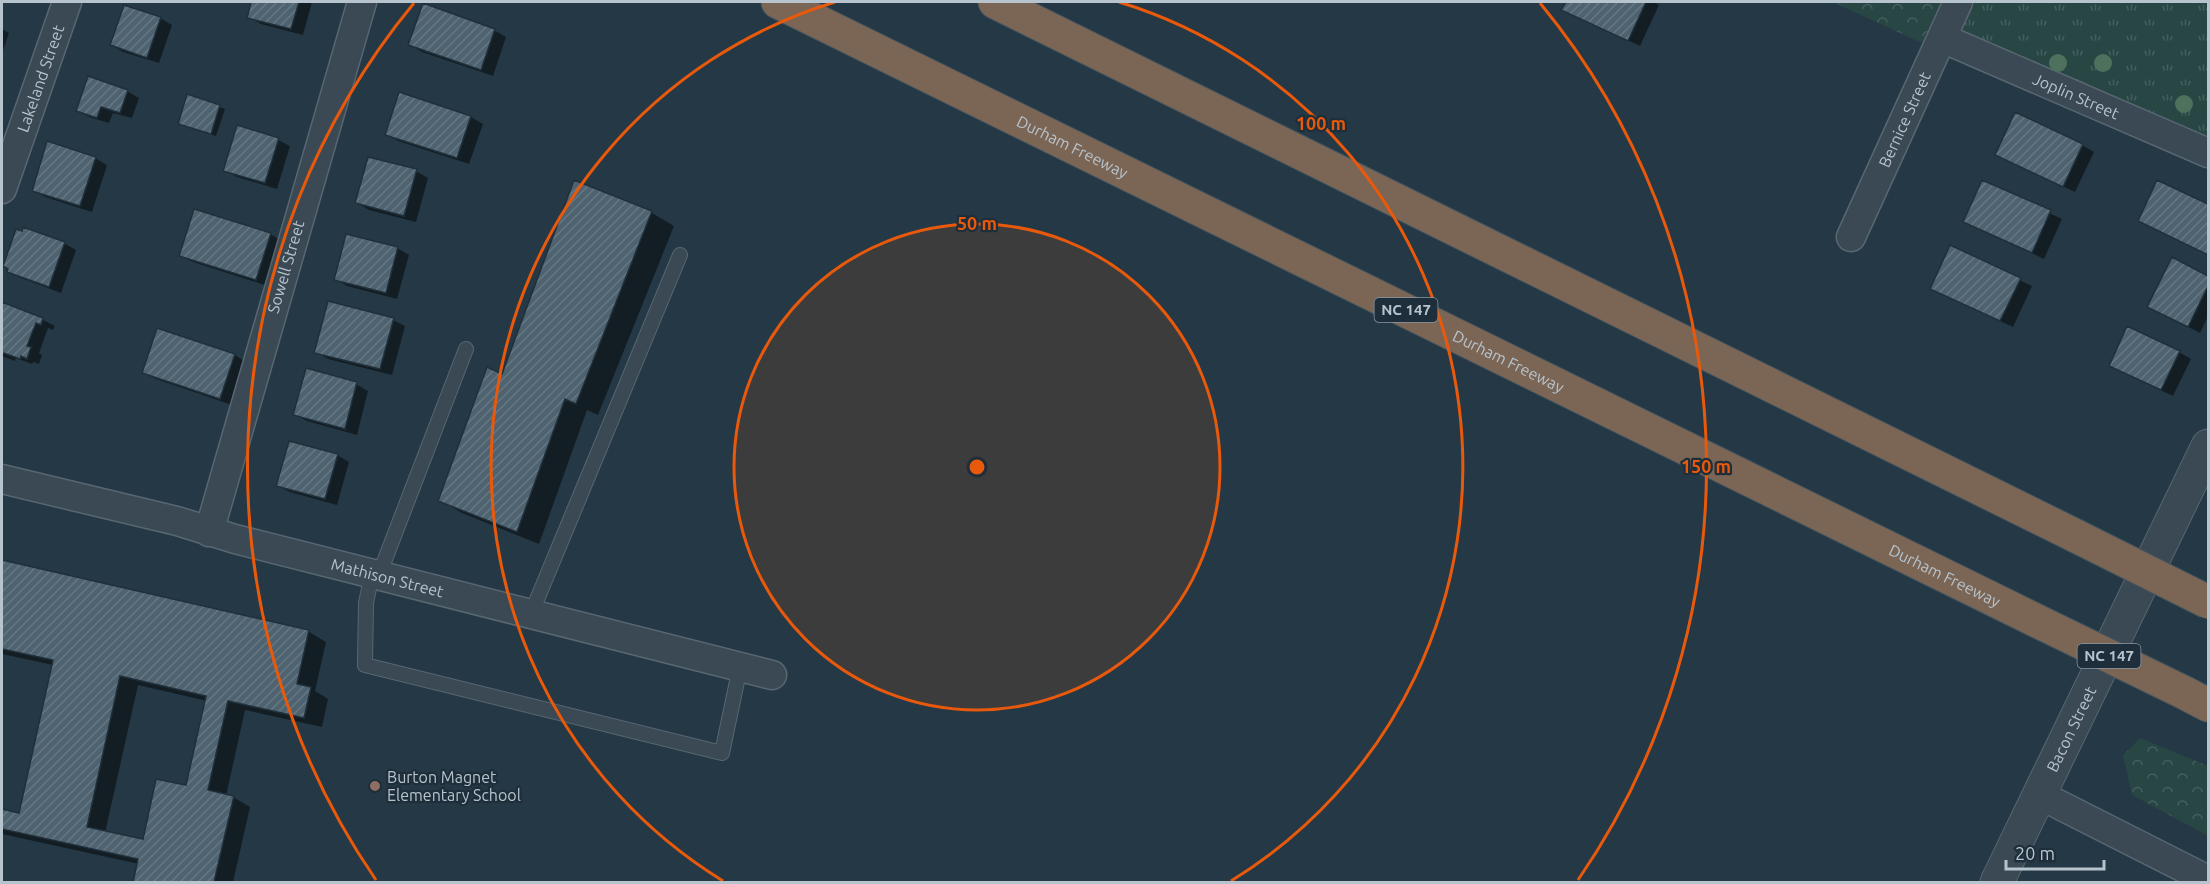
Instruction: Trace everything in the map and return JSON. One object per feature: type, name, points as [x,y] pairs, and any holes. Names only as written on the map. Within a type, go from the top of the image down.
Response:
[{"type":"highway","name":"Durham Freeway","points":[[778,2],[2197,699]]},
{"type":"highway","points":[[994,2],[2208,602]]},
{"type":"street","name":"Lakeland Street","points":[[2,189],[67,2]]},
{"type":"street","name":"Sowell Street","points":[[209,532],[362,2]]},
{"type":"street","name":"Bernice Street","points":[[1851,237],[1958,2]]},
{"type":"street","name":"Joplin Street","points":[[1942,38],[2208,153]]},
{"type":"street","name":"Bacon Street","points":[[1997,882],[2208,446]]},
{"type":"street","name":"Mathison Street","points":[[2,479],[177,521],[209,532],[772,675]]},
{"type":"street","points":[[2040,795],[2208,880]]},
{"type":"lane","points":[[531,614],[680,255]]},
{"type":"lane","points":[[466,349],[375,574],[366,603],[365,665],[722,753],[740,667]]},
{"type":"green space","points":[[1833,2],[1941,2],[1922,43]]},
{"type":"green space","points":[[1968,2],[2208,2],[2208,141],[1954,33]]},
{"type":"green space","points":[[2140,738],[2208,766],[2208,836],[2132,795],[2123,755]]},
{"type":"building","points":[[251,2],[299,2],[291,29],[247,18]]},
{"type":"building","points":[[1566,2],[1646,2],[1628,41],[1561,10]]},
{"type":"building","points":[[423,3],[495,29],[481,70],[408,45]]},
{"type":"building","points":[[124,5],[161,17],[147,58],[110,45]]},
{"type":"building","points":[[88,76],[128,90],[120,113],[101,107],[97,118],[76,111]]},
{"type":"building","points":[[399,92],[471,116],[457,158],[385,135]]},
{"type":"building","points":[[187,94],[220,105],[211,134],[178,124]]},
{"type":"building","points":[[2015,112],[2083,144],[2063,187],[1995,155]]},
{"type":"building","points":[[237,125],[279,138],[265,183],[223,171]]},
{"type":"building","points":[[47,141],[96,157],[80,206],[32,191]]},
{"type":"building","points":[[368,157],[417,169],[404,216],[355,203]]},
{"type":"building","points":[[574,180],[652,211],[576,404],[565,399],[517,532],[438,501],[487,367],[502,374]]},
{"type":"building","points":[[1982,180],[2051,210],[2032,253],[1963,222]]},
{"type":"building","points":[[2157,180],[2208,204],[2208,255],[2138,221]]},
{"type":"building","points":[[194,209],[271,233],[256,280],[179,256]]},
{"type":"building","points":[[23,227],[65,242],[49,287],[7,272],[8,269],[3,266],[16,229],[22,231]]},
{"type":"building","points":[[346,234],[398,247],[386,293],[334,280]]},
{"type":"building","points":[[1950,245],[2021,278],[2000,321],[1930,289]]},
{"type":"building","points":[[2172,257],[2208,276],[2208,286],[2188,327],[2147,307]]},
{"type":"building","points":[[328,301],[394,318],[380,369],[314,353]]},
{"type":"building","points":[[2,302],[43,318],[41,325],[36,323],[27,346],[31,347],[27,359],[4,353],[2,355]]},
{"type":"building","points":[[2127,326],[2180,351],[2161,390],[2109,366]]},
{"type":"building","points":[[157,328],[235,354],[220,399],[142,373]]},
{"type":"building","points":[[306,368],[357,382],[345,429],[293,415]]},
{"type":"building","points":[[289,441],[338,454],[325,499],[276,486]]},
{"type":"building","points":[[2,560],[309,630],[297,684],[311,687],[304,718],[228,701],[208,790],[234,796],[214,882],[133,882],[138,859],[2,829],[2,809],[19,813],[53,660],[2,649]],"holes":[[[120,676],[206,696],[186,785],[156,779],[143,839],[87,827]]]},
{"type":"place","name":"Burton Magnet Elementary School","points":[[375,786]]}]
